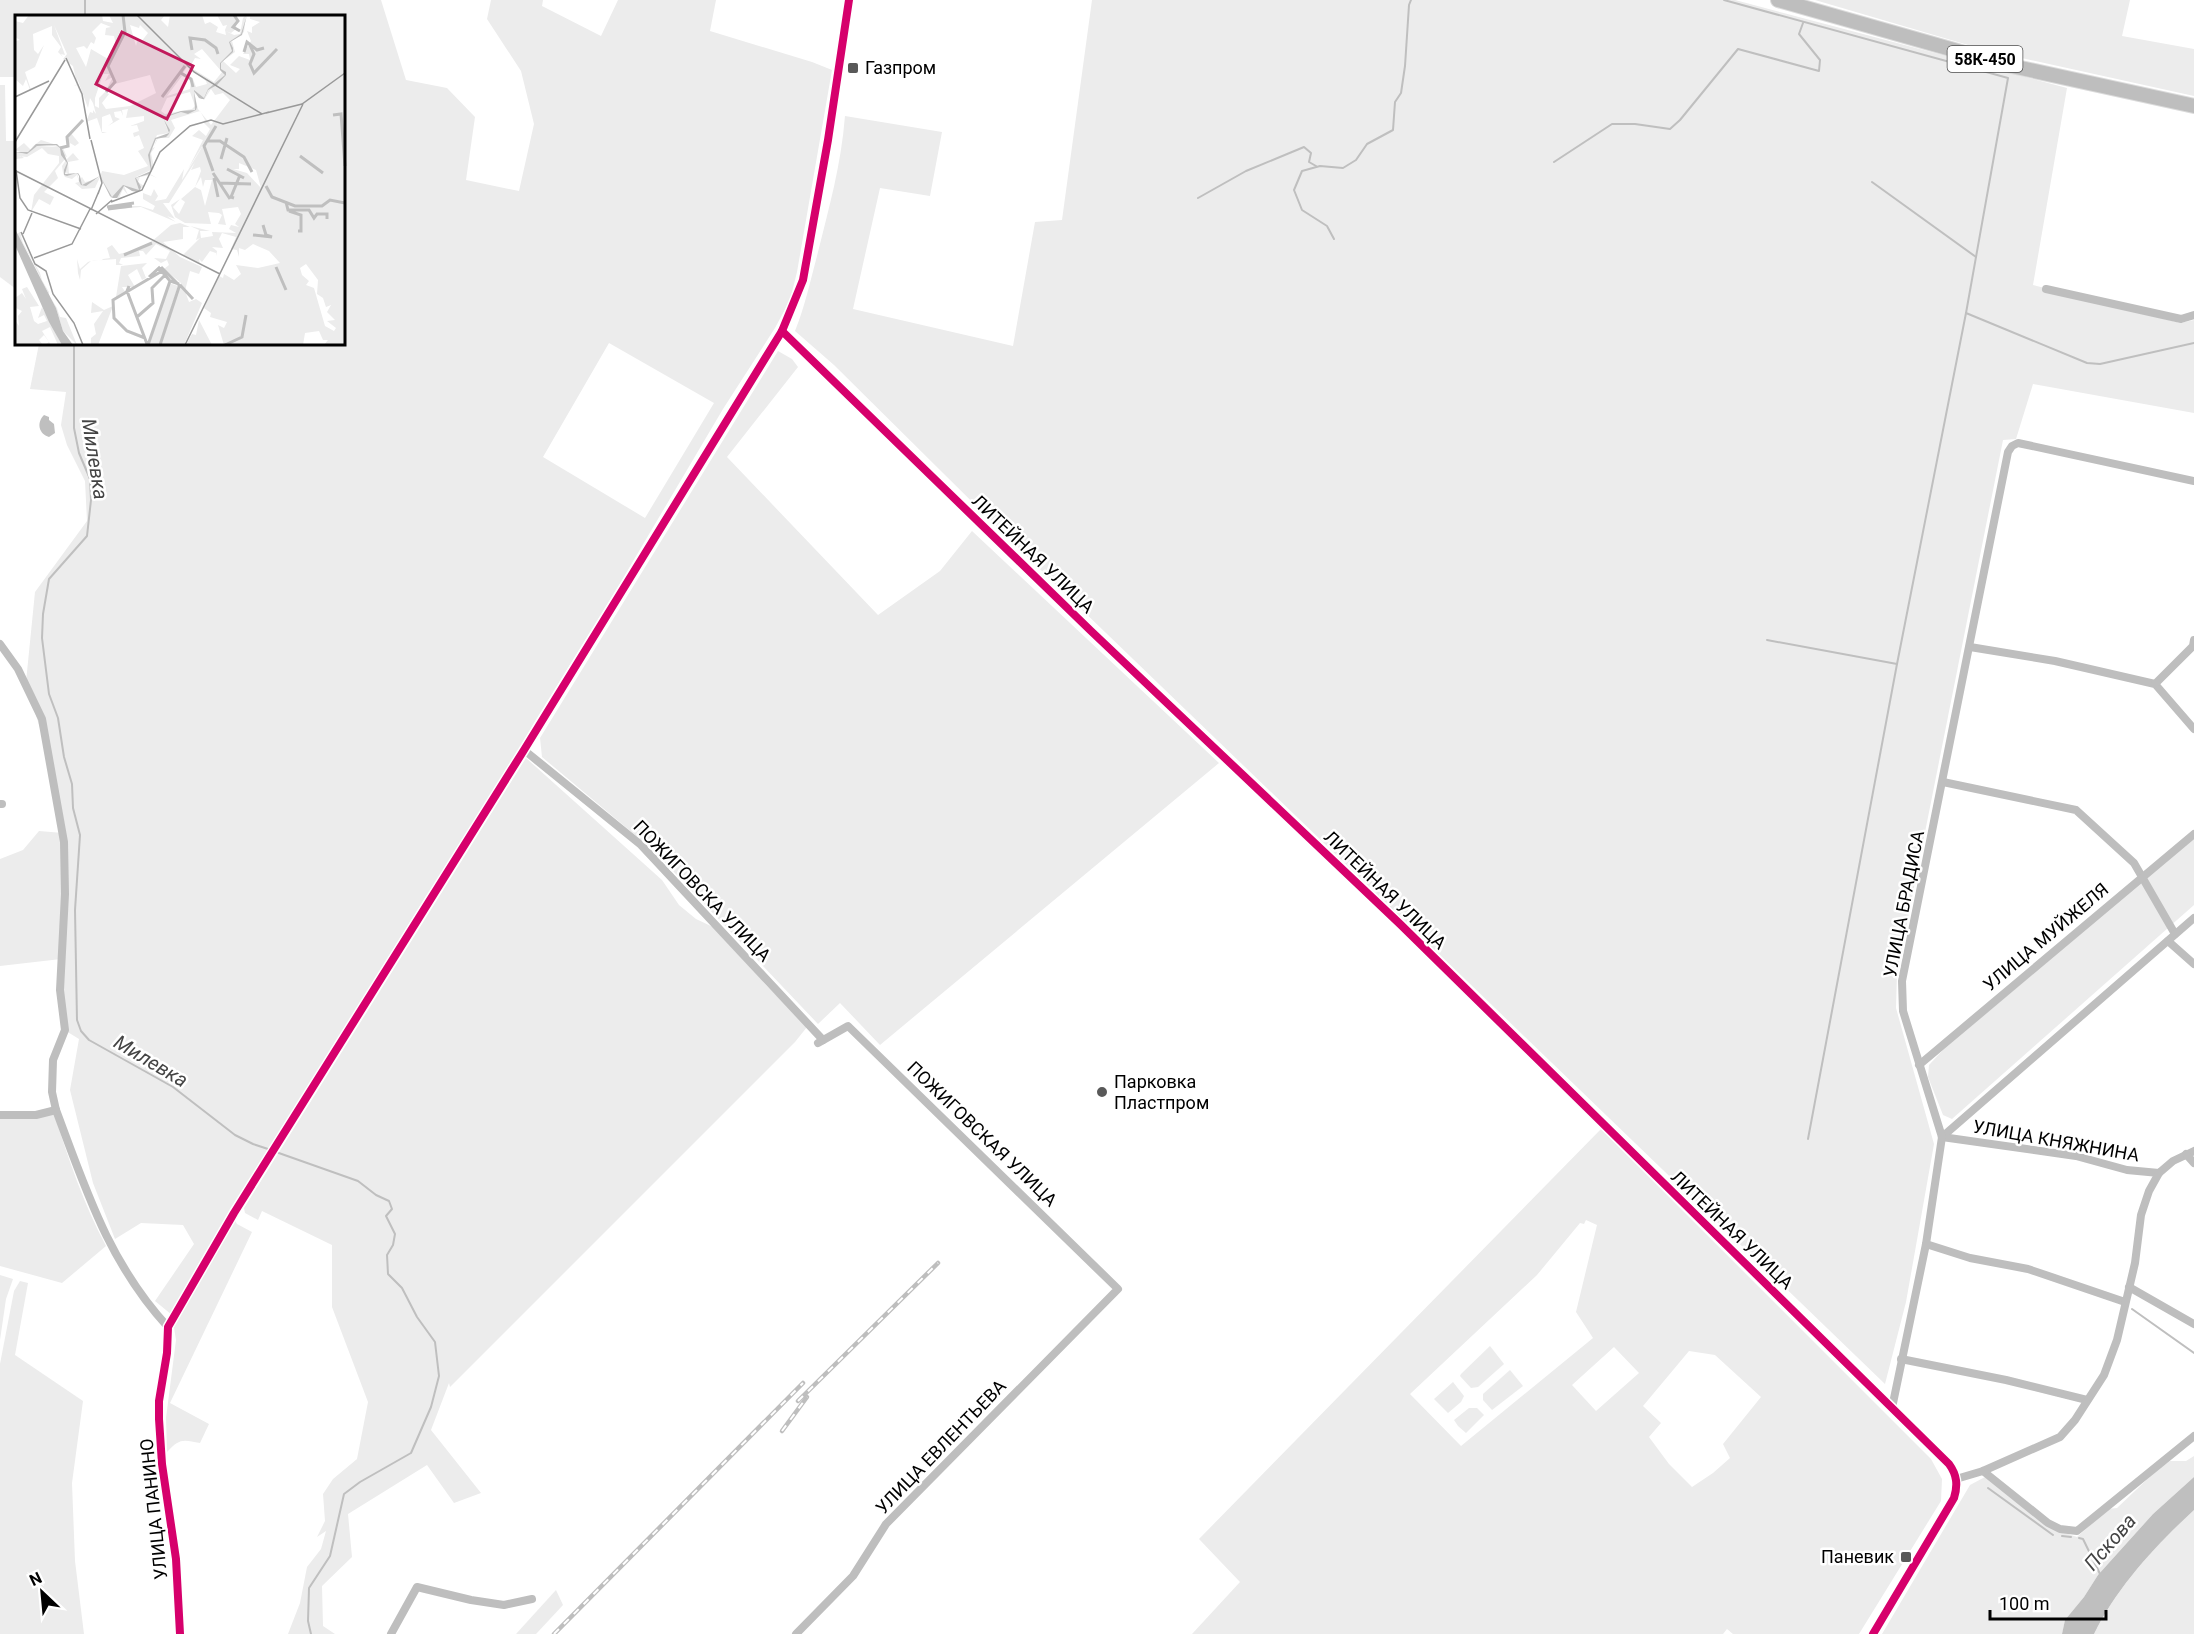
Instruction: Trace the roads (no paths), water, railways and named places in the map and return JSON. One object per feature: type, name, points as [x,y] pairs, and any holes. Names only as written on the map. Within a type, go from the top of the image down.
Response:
[{"type":"highway","name":"58К-450","points":[[1778,0],[2007,65],[2194,106]]},
{"type":"street","name":"УЛИЦА ПАНИНО","points":[[180,1634],[176,1559],[162,1464],[159,1419],[168,1327],[234,1213],[524,750],[782,331],[803,280],[828,140],[849,0]]},
{"type":"street","points":[[2046,289],[2181,319],[2194,315]]},
{"type":"street","name":"ЛИТЕЙНАЯ УЛИЦА","points":[[782,331],[1091,631],[1400,924],[1893,1408],[1949,1464],[1956,1479]]},
{"type":"street","name":"УЛИЦА БРАДИСА","points":[[1893,1408],[1901,1359],[1926,1244],[1942,1137],[1904,1011],[1902,981],[2008,452],[2018,443],[2194,481]]},
{"type":"street","points":[[2155,684],[2193,646],[2194,640]]},
{"type":"street","points":[[0,644],[18,669],[42,719],[64,842],[60,990],[65,1030],[53,1060],[52,1092],[56,1110],[97,1219],[117,1257],[151,1309],[168,1327]]},
{"type":"street","points":[[1970,647],[2055,661],[2155,684],[2194,729]]},
{"type":"street","name":"ПОЖИГОВСКА УЛИЦА","points":[[524,750],[641,846],[820,1042]]},
{"type":"street","points":[[1943,782],[2076,810],[2134,863],[2175,934]]},
{"type":"street","name":"УЛИЦА МУЙЖЕЛЯ","points":[[1919,1065],[2194,834]]},
{"type":"street","points":[[1942,1137],[2194,918]]},
{"type":"street","points":[[2168,941],[2194,964]]},
{"type":"street","name":"ПОЖИГОВСКАЯ УЛИЦА","points":[[820,1042],[848,1026],[1118,1289]]},
{"type":"street","points":[[0,1115],[36,1115],[56,1110]]},
{"type":"street","name":"УЛИЦА КНЯЖНИНА","points":[[1942,1137],[2076,1156],[2127,1170],[2159,1173],[2190,1152]]},
{"type":"street","points":[[2190,1152],[2194,1163]]},
{"type":"street","points":[[1873,1634],[1954,1498],[1956,1479],[1983,1471],[2060,1437],[2075,1420],[2104,1376],[2117,1340],[2135,1263],[2141,1215],[2149,1191],[2159,1173]]},
{"type":"street","points":[[1926,1244],[1970,1258],[2028,1269],[2125,1302]]},
{"type":"street","points":[[2129,1287],[2194,1324]]},
{"type":"street","name":"УЛИЦА ЕВЛЕНТЬЕВА","points":[[796,1634],[853,1576],[886,1524],[1118,1289]]},
{"type":"street","points":[[1901,1359],[2006,1380],[2087,1400]]},
{"type":"street","points":[[1983,1471],[2048,1523],[2060,1529],[2077,1531],[2194,1436]]},
{"type":"street","points":[[391,1634],[417,1587],[504,1605],[532,1599]]},
{"type":"waterway","name":"Милевка","points":[[85,0],[85,15]]},
{"type":"waterway","points":[[1334,239],[1327,226],[1302,210],[1294,190],[1302,171],[1320,166],[1343,168],[1356,160],[1367,144],[1393,130],[1395,102],[1401,93],[1405,66],[1411,0]]},
{"type":"waterway","points":[[1724,0],[2008,78],[1966,313],[1897,664],[1808,1139]]},
{"type":"waterway","points":[[1554,162],[1612,124],[1635,124],[1670,129],[1738,49],[1819,71],[1820,60],[1799,34],[1803,23]]},
{"type":"waterway","points":[[1198,198],[1246,171],[1304,147],[1311,153],[1309,162],[1316,166]]},
{"type":"waterway","points":[[1872,182],[1976,257]]},
{"type":"waterway","points":[[1966,313],[2087,363],[2100,364],[2194,343]]},
{"type":"waterway","name":"Милевка","points":[[74,345],[74,428],[79,453],[90,479],[91,500],[87,536],[49,579],[43,614],[42,638],[49,694],[58,718],[64,757],[72,784],[73,808],[80,835],[75,910],[77,1020],[81,1031],[89,1040],[173,1087],[235,1135],[271,1150]]},
{"type":"waterway","points":[[1767,640],[1897,664]]},
{"type":"waterway","name":"Милевка","points":[[276,1152],[358,1181],[376,1195],[389,1201],[392,1209],[386,1216],[395,1234],[393,1245],[387,1255],[388,1274],[402,1288],[417,1317],[435,1342],[439,1376],[431,1407],[411,1453],[360,1482],[344,1494],[330,1556],[309,1588],[308,1621],[311,1634]]},
{"type":"waterway","points":[[2132,1309],[2194,1353]]},
{"type":"waterway","points":[[1988,1488],[2053,1535]]},
{"type":"waterway","points":[[2062,1536],[2071,1537]]},
{"type":"waterway","name":"Пскова","points":[[2079,1538],[2083,1539],[2101,1576]]},
{"type":"railway","points":[[798,1401],[938,1263]]},
{"type":"railway","points":[[554,1634],[803,1383]]},
{"type":"railway","points":[[782,1431],[807,1397]]},
{"type":"place","name":"Газпром","points":[[853,68]]},
{"type":"place","name":"Парковка Пластпром","points":[[1102,1092]]},
{"type":"place","name":"Паневик","points":[[1906,1557]]}]
